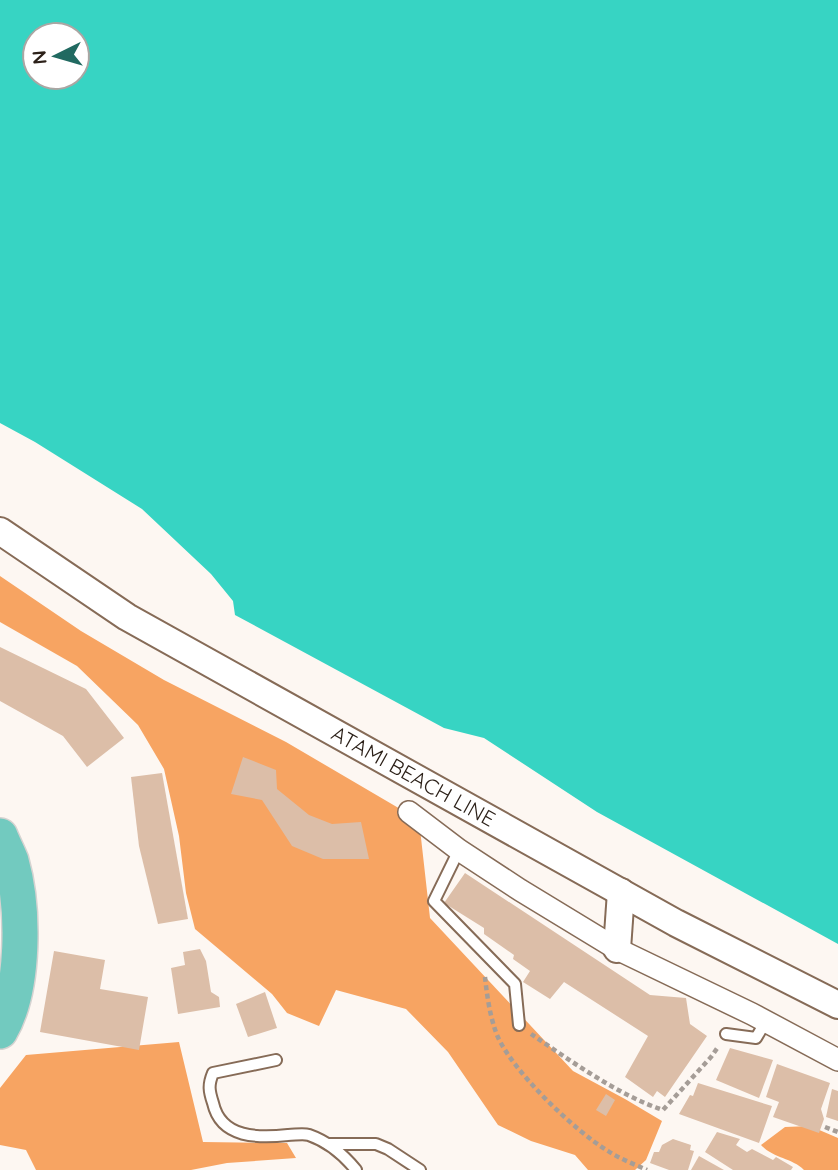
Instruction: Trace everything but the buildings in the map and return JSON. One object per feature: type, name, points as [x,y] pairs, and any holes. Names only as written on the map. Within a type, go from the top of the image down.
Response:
[{"type":"highway","points":[[0,836],[11,861],[20,967],[14,1000],[0,1031]]},
{"type":"street","name":"ATAMI BEACH LINE","points":[[0,531],[127,617],[676,923],[838,1006]]},
{"type":"street","points":[[409,812],[459,850],[617,949],[766,1021],[838,1060]]},
{"type":"street","points":[[617,949],[621,892]]},
{"type":"lane","points":[[459,850],[433,901],[516,984],[519,1025]]},
{"type":"lane","points":[[726,1034],[757,1038],[766,1021]]},
{"type":"lane","points":[[275,1060],[213,1073],[208,1085],[215,1111],[222,1122],[234,1132],[261,1137],[307,1134],[341,1153],[356,1170]]},
{"type":"lane","points":[[328,1144],[376,1144],[420,1170]]},
{"type":"path","points":[[492,976],[484,970],[488,1000],[498,1036],[528,1081],[584,1135],[610,1153],[647,1170]]},
{"type":"path","points":[[519,1025],[568,1059],[646,1104],[663,1110],[711,1057],[726,1034]]},
{"type":"path","points":[[825,1127],[838,1132]]},
{"type":"shaded area","points":[[0,576],[81,631],[164,680],[286,742],[419,820],[430,918],[573,1071],[662,1121],[646,1160],[635,1170],[588,1170],[575,1155],[531,1141],[498,1125],[448,1052],[406,1009],[336,990],[319,1026],[287,1013],[272,994],[195,929],[164,769],[138,725],[77,666],[0,622]]},
{"type":"shaded area","points":[[179,1042],[203,1142],[287,1143],[296,1158],[227,1163],[191,1170],[36,1170],[26,1150],[0,1145],[0,1088],[26,1055]]},
{"type":"shaded area","points":[[810,1126],[838,1138],[838,1170],[804,1170],[761,1145],[785,1127]]},
{"type":"water","points":[[0,0],[838,0],[838,944],[597,812],[484,738],[444,728],[235,615],[233,601],[211,574],[142,509],[0,423]]}]
